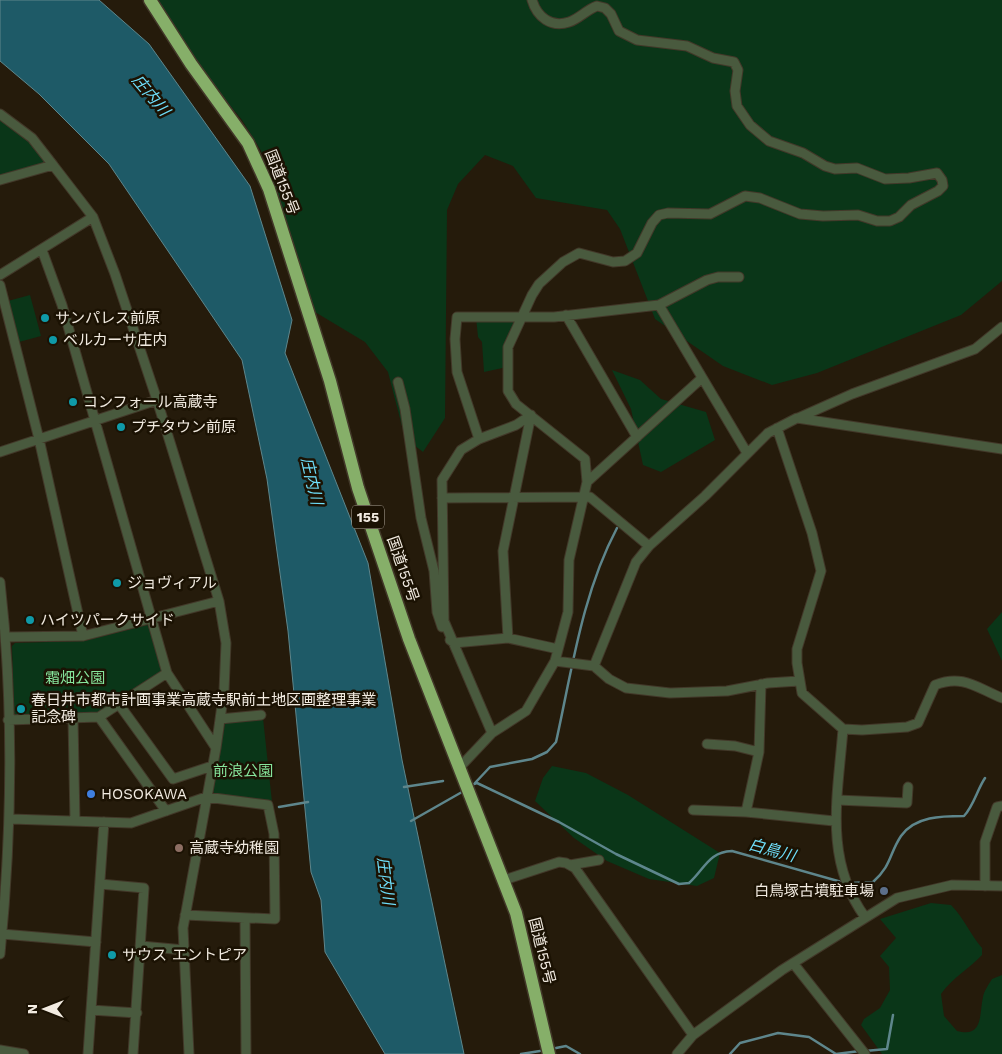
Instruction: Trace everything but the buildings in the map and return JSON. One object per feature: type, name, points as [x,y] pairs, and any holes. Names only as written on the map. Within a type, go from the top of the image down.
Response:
[{"type":"highway","name":"国道155号","points":[[150,0],[191,64],[240,130],[261,168],[330,381],[358,488],[410,639],[504,880],[524,944],[549,1054]]},
{"type":"street","points":[[459,768],[492,733],[526,711],[559,662],[558,648],[568,612],[569,560],[585,496],[587,482],[585,459],[516,404],[508,391],[508,347],[539,284],[572,256],[579,253],[613,262],[625,261],[637,252],[652,223],[659,215],[668,213],[710,214],[745,196],[752,196],[800,214],[823,216],[858,214],[877,221],[890,221],[899,217],[911,205],[938,191],[943,186],[942,180],[937,173],[885,180],[857,168],[835,169],[825,166],[803,152],[769,141],[750,126],[737,106],[734,91],[738,70],[734,62],[712,58],[687,46],[637,40],[620,31],[612,14],[605,8],[597,6],[568,23],[553,24],[542,18],[532,0]]},
{"type":"street","points":[[0,114],[32,138],[93,217],[115,274],[157,400],[219,601],[226,643],[220,719],[185,915],[184,950],[189,1054]]},
{"type":"street","points":[[0,180],[53,165]]},
{"type":"street","points":[[0,275],[93,217]]},
{"type":"street","points":[[42,250],[62,305],[167,673],[216,748]]},
{"type":"street","points":[[479,439],[457,372],[455,339],[458,317],[521,318],[659,305],[706,280],[718,277],[739,277]]},
{"type":"street","points":[[0,285],[40,438],[83,636]]},
{"type":"street","points":[[659,305],[747,453]]},
{"type":"street","points":[[566,315],[637,437]]},
{"type":"street","points":[[594,666],[636,562],[649,546],[705,496],[747,453],[778,428],[797,418],[852,394],[974,349],[1002,327]]},
{"type":"street","points":[[587,482],[702,378]]},
{"type":"street","points":[[398,382],[405,409],[421,518],[434,570],[439,622],[446,636],[454,643],[508,638],[558,648]]},
{"type":"street","points":[[0,452],[157,400]]},
{"type":"street","points":[[492,733],[444,621],[442,480],[450,465],[462,450],[479,439],[516,425],[531,415]]},
{"type":"street","points":[[508,638],[503,551],[531,415]]},
{"type":"street","points":[[797,418],[1002,449]]},
{"type":"street","points":[[778,428],[809,524],[821,571],[797,648],[799,681],[802,694],[843,729],[862,730],[907,727],[918,723],[936,685],[952,679],[964,681],[1002,698]]},
{"type":"street","points":[[442,498],[590,497],[649,546]]},
{"type":"street","points":[[0,582],[6,637],[8,720],[4,755],[10,821],[0,954]]},
{"type":"street","points":[[6,637],[83,636],[219,601]]},
{"type":"street","points":[[559,662],[594,666],[617,684],[637,690],[670,693],[712,692],[761,684],[799,681]]},
{"type":"street","points":[[8,720],[99,717],[167,673]]},
{"type":"street","points":[[746,812],[759,752],[761,684]]},
{"type":"street","points":[[118,703],[174,779],[212,766]]},
{"type":"street","points":[[220,719],[261,715]]},
{"type":"street","points":[[99,717],[166,811]]},
{"type":"street","points":[[73,718],[75,820]]},
{"type":"street","points":[[843,729],[834,821],[848,890],[865,917]]},
{"type":"street","points":[[707,744],[735,746],[759,752]]},
{"type":"street","points":[[836,800],[907,803],[908,787]]},
{"type":"street","points":[[0,822],[75,820],[130,822],[206,797],[268,805],[274,834],[275,919],[185,915]]},
{"type":"street","points":[[985,886],[985,842],[997,807],[1002,806]]},
{"type":"street","points":[[693,810],[746,812],[834,821]]},
{"type":"street","points":[[88,1054],[104,822]]},
{"type":"street","points":[[570,865],[599,860]]},
{"type":"street","points":[[504,880],[559,862],[575,868],[693,1035]]},
{"type":"street","points":[[100,884],[144,888],[134,1054]]},
{"type":"street","points":[[677,1054],[693,1035],[792,963],[897,898],[952,885],[1002,886]]},
{"type":"street","points":[[245,919],[246,1054]]},
{"type":"street","points":[[2,934],[96,942]]},
{"type":"street","points":[[140,946],[184,950]]},
{"type":"street","points":[[792,963],[865,1054]]},
{"type":"street","points":[[91,1010],[137,1013]]},
{"type":"street","points":[[0,1050],[24,1054]]},
{"type":"green space","points":[[158,0],[1002,0],[1002,281],[961,315],[817,373],[772,385],[723,366],[655,319],[620,229],[607,210],[536,198],[513,166],[485,155],[458,184],[447,210],[445,418],[423,452],[405,438],[388,372],[365,342],[315,312],[300,291],[273,177],[260,149],[242,120],[205,75]]},
{"type":"green space","points":[[0,119],[28,140],[45,161],[44,164],[0,177]]},
{"type":"green space","points":[[30,295],[41,336],[19,342],[8,301]]},
{"type":"green space","points":[[476,317],[521,318],[508,347],[507,367],[484,372],[482,342],[478,337]]},
{"type":"green space","points":[[612,370],[640,380],[661,399],[706,412],[715,440],[661,472],[643,465],[631,409]]},
{"type":"green space","points":[[1002,612],[1002,661],[987,629]]},
{"type":"green space","name":"霜畑公園","points":[[147,625],[150,627],[163,668],[161,673],[98,714],[16,715],[14,713],[12,646],[15,643],[84,641]]},
{"type":"green space","name":"前浪公園","points":[[263,718],[272,802],[215,794],[212,790],[225,724],[228,721]]},
{"type":"green space","points":[[552,766],[586,773],[628,795],[720,853],[714,878],[697,886],[649,879],[607,861],[574,838],[535,801],[543,778]]},
{"type":"green space","points":[[931,903],[951,905],[982,948],[982,955],[950,983],[941,994],[944,1016],[957,1031],[972,1031],[979,1023],[984,992],[992,979],[1002,975],[1002,1054],[882,1054],[861,1025],[864,1019],[880,1008],[890,990],[889,967],[880,956],[896,938],[880,919]]},
{"type":"water","name":"庄内川","points":[[0,0],[99,0],[149,44],[250,186],[292,320],[285,353],[368,563],[402,760],[464,1054],[385,1054],[325,952],[321,900],[311,872],[288,631],[267,479],[242,360],[109,164],[39,94],[0,61]]},
{"type":"waterway","points":[[475,783],[490,767],[532,759],[547,752],[556,742],[579,633],[595,579],[617,528]]},
{"type":"waterway","name":"白鳥川","points":[[850,883],[873,882],[884,870],[901,836],[914,824],[930,818],[964,816],[985,778]]},
{"type":"waterway","points":[[404,787],[443,781]]},
{"type":"waterway","name":"白鳥川","points":[[474,784],[477,783],[559,822],[616,854],[679,884],[689,883],[717,854],[732,851],[845,883]]},
{"type":"waterway","name":"白鳥川","points":[[411,821],[462,792]]},
{"type":"waterway","points":[[279,807],[308,802]]},
{"type":"waterway","points":[[865,1051],[887,1049],[893,1015]]},
{"type":"waterway","points":[[730,1054],[740,1043],[778,1033],[809,1037],[836,1054],[860,1051]]},
{"type":"waterway","points":[[556,1048],[566,1046],[580,1054]]},
{"type":"waterway","points":[[521,1054],[540,1051]]},
{"type":"place","name":"サンパレス前原","points":[[45,318]]},
{"type":"place","name":"ベルカーサ庄内","points":[[53,340]]},
{"type":"place","name":"コンフォール高蔵寺","points":[[73,402]]},
{"type":"place","name":"プチタウン前原","points":[[121,427]]},
{"type":"place","name":"ジョヴィアル","points":[[117,583]]},
{"type":"place","name":"ハイツパークサイド","points":[[30,620]]},
{"type":"place","name":"春日井市都市計画事業高蔵寺駅前土地区画整理事業 記念碑","points":[[21,709]]},
{"type":"place","name":"HOSOKAWA","points":[[91,794]]},
{"type":"place","name":"高蔵寺幼稚園","points":[[179,848]]},
{"type":"place","name":"白鳥塚古墳駐車場","points":[[884,891]]},
{"type":"place","name":"サウス エントピア","points":[[112,955]]}]
